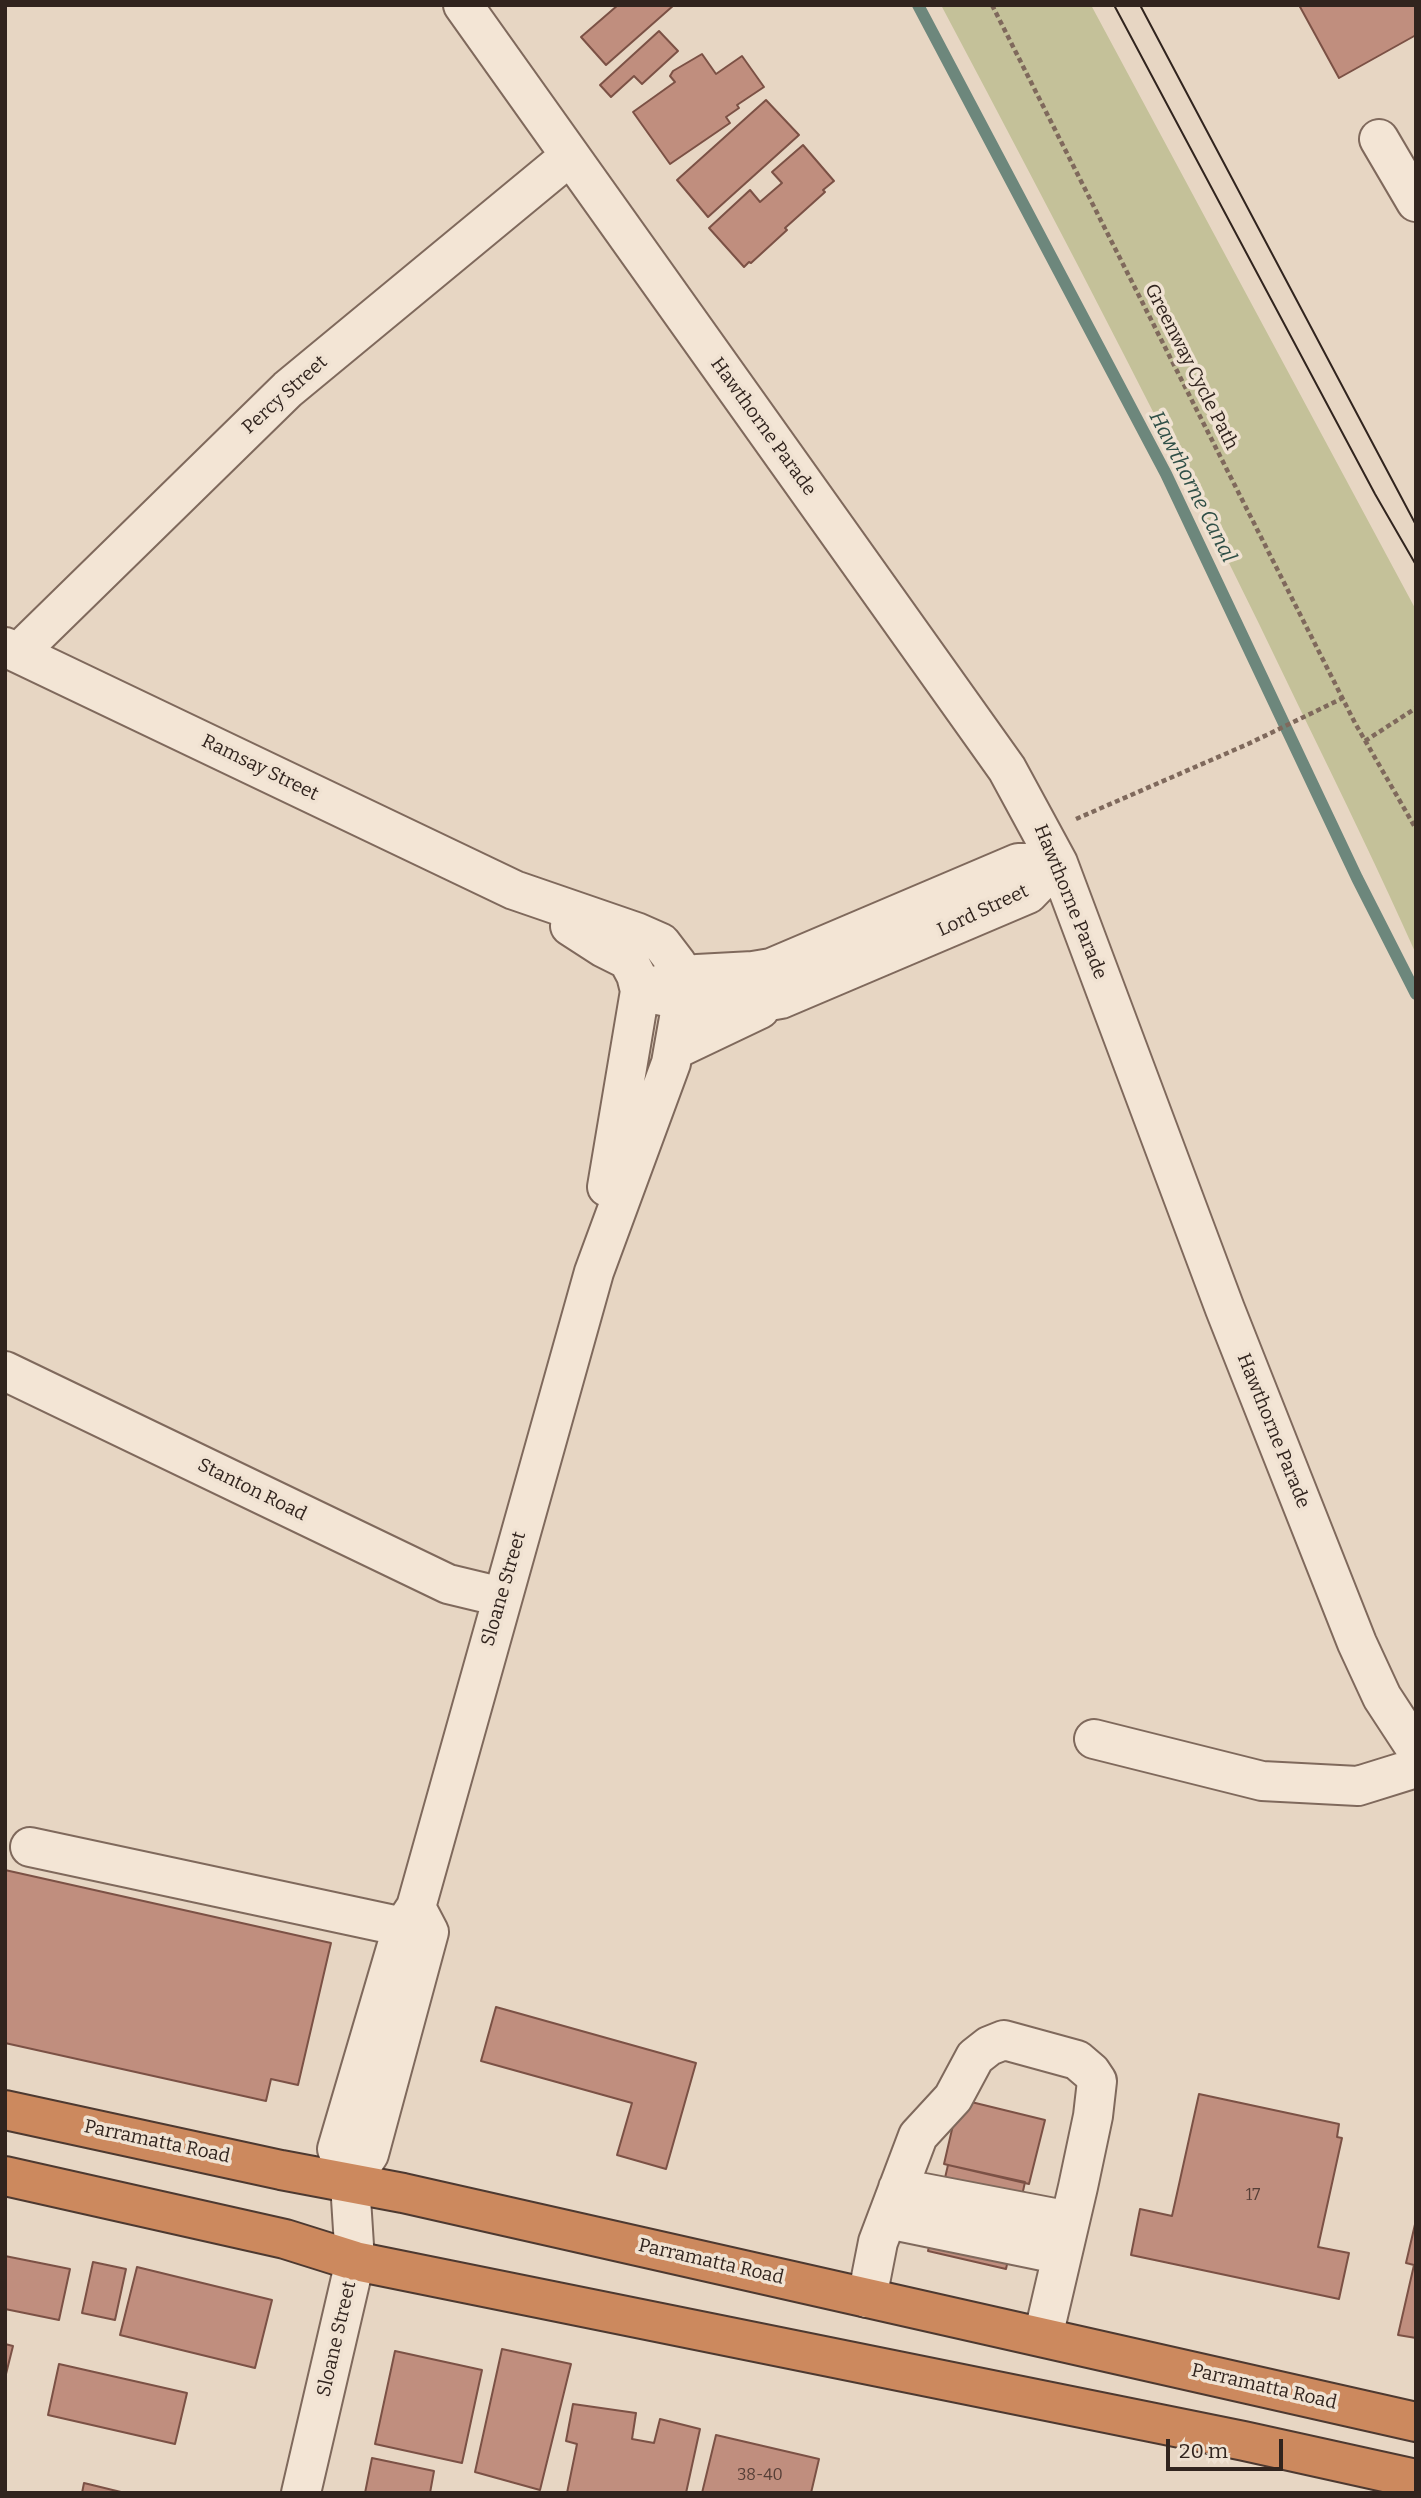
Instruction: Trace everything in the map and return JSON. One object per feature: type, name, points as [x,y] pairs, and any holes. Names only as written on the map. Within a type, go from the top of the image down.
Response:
[{"type":"highway","name":"Parramatta Road","points":[[5,2110],[403,2193],[1416,2422]]},
{"type":"highway","points":[[5,2176],[285,2239],[355,2261],[1244,2441],[1416,2479]]},
{"type":"street","name":"Hawthorne Parade","points":[[463,5],[1007,769],[1051,848],[1225,1309],[1357,1643],[1382,1697],[1416,1749]]},
{"type":"street","points":[[1379,139],[1416,202]]},
{"type":"street","name":"Percy Street","points":[[12,650],[288,389],[570,156]]},
{"type":"street","name":"Ramsay Street","points":[[12,650],[514,890],[661,943],[753,971]]},
{"type":"street","name":"Lord Street","points":[[681,989],[697,974],[771,968],[1051,848]]},
{"type":"street","name":"Lord Street","points":[[640,991],[681,989],[705,1004],[750,1006],[781,999],[1028,894],[1051,848]]},
{"type":"street","name":"Ramsay Street","points":[[514,890],[604,948],[628,960],[640,991]]},
{"type":"street","points":[[661,943],[677,964],[681,989]]},
{"type":"street","name":"Sloane Street","points":[[302,2493],[355,2261],[350,2183],[337,2150],[416,1922],[502,1597],[594,1272],[674,1049],[681,989]]},
{"type":"street","name":"Sloane Street","points":[[594,1272],[640,991]]},
{"type":"street","points":[[674,1049],[781,999]]},
{"type":"street","name":"Stanton Road","points":[[5,1371],[448,1584],[502,1597]]},
{"type":"street","points":[[1094,1739],[1262,1781],[1357,1786],[1416,1768]]},
{"type":"street","points":[[30,1847],[416,1922]]},
{"type":"street","points":[[867,2298],[878,2242],[918,2136],[953,2098],[975,2057],[989,2046],[1004,2040],[1077,2060],[1097,2081],[1093,2116],[1042,2337]]},
{"type":"street","points":[[892,2204],[1066,2238]]},
{"type":"path","name":"Greenway Cycle Path","points":[[992,5],[1365,741],[1416,829]]},
{"type":"path","points":[[1051,848],[1248,744],[1343,698]]},
{"type":"path","points":[[1365,741],[1416,708]]},
{"type":"shaded area","points":[[941,5],[1091,5],[1416,610],[1416,954],[1215,534]]},
{"type":"building","points":[[618,5],[674,5],[606,65],[581,37]]},
{"type":"building","points":[[1299,5],[1416,5],[1416,35],[1339,78]]},
{"type":"building","points":[[659,31],[678,51],[642,84],[634,76],[611,97],[600,85]]},
{"type":"building","points":[[702,54],[716,74],[742,56],[764,87],[737,105],[739,108],[726,117],[730,123],[670,164],[633,112],[675,82],[670,76],[673,71]]},
{"type":"building","points":[[766,100],[799,135],[708,217],[677,180]]},
{"type":"building","points":[[803,145],[834,181],[785,228],[787,230],[744,267],[709,228],[750,190],[760,202],[782,183],[772,172]]},
{"type":"building","points":[[5,1870],[331,1943],[298,2085],[271,2079],[266,2101],[5,2043]]},
{"type":"building","points":[[496,2007],[696,2063],[666,2169],[617,2155],[632,2103],[481,2061]]},
{"type":"building","points":[[1199,2094],[1339,2124],[1337,2137],[1342,2138],[1318,2247],[1349,2253],[1339,2299],[1131,2255],[1140,2209],[1172,2216]]},
{"type":"building","points":[[959,2099],[1045,2120],[1029,2184],[944,2164]]},
{"type":"building","points":[[948,2165],[1025,2182],[1006,2269],[928,2251]]},
{"type":"building","points":[[1416,2220],[1416,2338],[1398,2335],[1414,2265],[1406,2263]]},
{"type":"building","points":[[5,2256],[70,2269],[59,2320],[5,2309]]},
{"type":"building","points":[[93,2262],[126,2269],[115,2320],[82,2313]]},
{"type":"building","points":[[137,2267],[272,2300],[255,2368],[120,2335]]},
{"type":"building","points":[[5,2344],[13,2346],[5,2378]]},
{"type":"building","points":[[502,2349],[571,2364],[540,2490],[475,2472]]},
{"type":"building","points":[[395,2351],[482,2370],[462,2463],[375,2444]]},
{"type":"building","points":[[59,2364],[187,2393],[175,2444],[48,2415]]},
{"type":"building","points":[[573,2404],[636,2413],[632,2439],[654,2443],[660,2419],[700,2429],[686,2493],[567,2493],[577,2444],[566,2441]]},
{"type":"building","points":[[716,2435],[819,2459],[811,2493],[702,2493]]},
{"type":"building","points":[[372,2458],[434,2471],[430,2493],[365,2493]]},
{"type":"building","points":[[84,2483],[125,2493],[82,2493]]},
{"type":"waterway","name":"Hawthorne Canal","points":[[918,5],[1166,474],[1357,878],[1416,994]]},
{"type":"tram line","points":[[1114,5],[1375,494],[1416,565]]},
{"type":"tram line","points":[[1140,5],[1416,525]]}]
